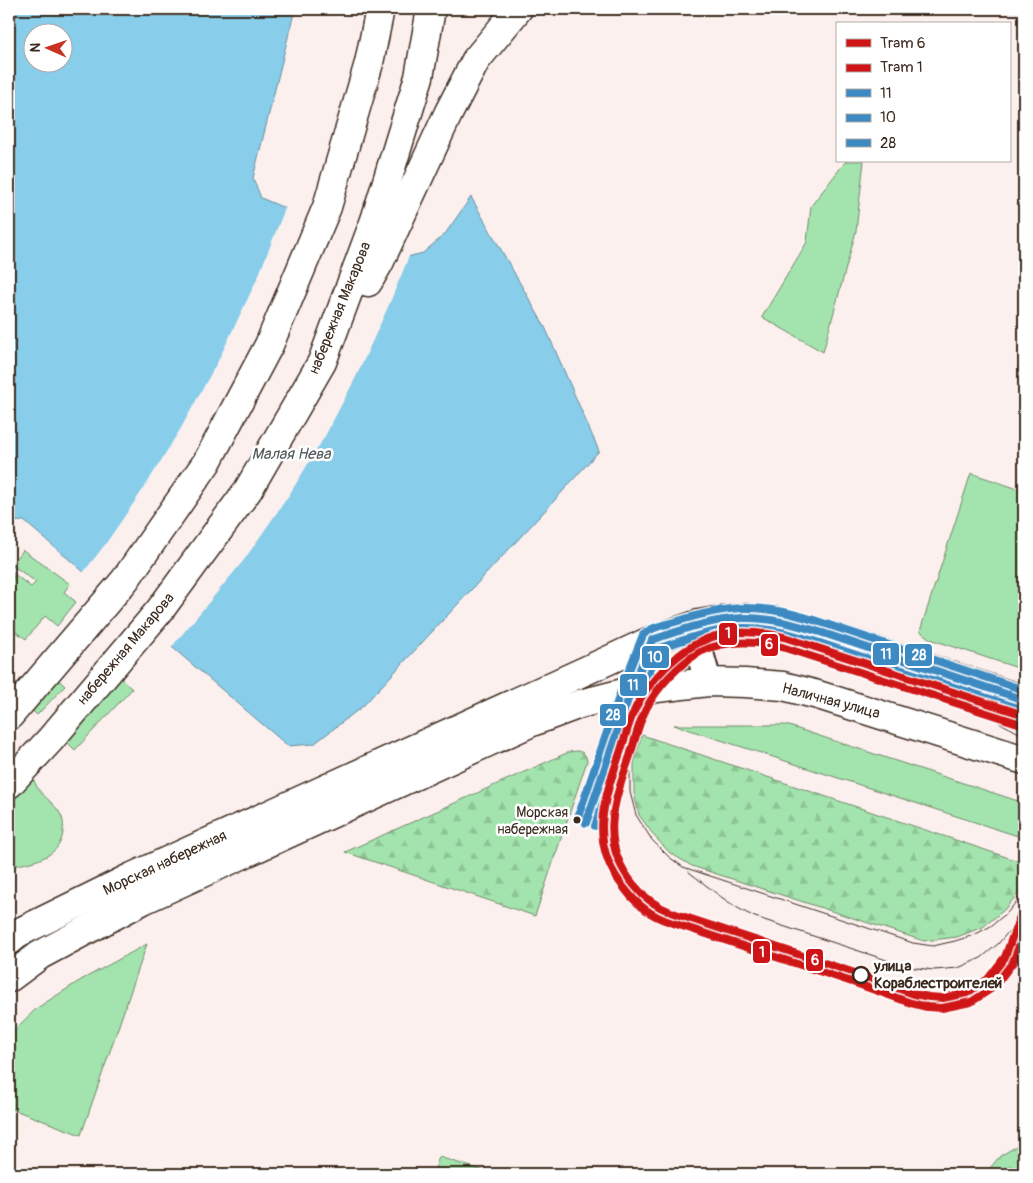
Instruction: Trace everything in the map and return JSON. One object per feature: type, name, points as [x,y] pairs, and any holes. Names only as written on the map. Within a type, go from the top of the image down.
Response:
[{"type":"main road","points":[[9,716],[125,580],[207,462],[264,354],[327,207],[369,64],[380,9]]},
{"type":"main road","name":"набережная Макарова","points":[[9,784],[50,740],[160,610],[248,490],[322,362],[375,220],[419,77],[431,9]]},
{"type":"main road","points":[[322,362],[378,263],[449,112],[476,60],[518,9]]},
{"type":"main road","points":[[700,624],[745,618],[776,621],[814,631],[1024,700]]},
{"type":"main road","name":"Морская набережная","points":[[12,935],[132,877],[652,640],[700,624]]},
{"type":"main road","name":"Наличная улица","points":[[631,691],[708,682],[784,686],[818,694],[1024,760]]},
{"type":"main road","name":"Морская набережная","points":[[9,978],[40,955],[142,900],[532,722],[580,704],[631,691]]},
{"type":"street","points":[[700,624],[700,652],[708,682]]},
{"type":"green space","points":[[845,162],[864,162],[856,231],[823,352],[762,317],[807,242],[811,206]]},
{"type":"green space","points":[[971,473],[1024,491],[1024,670],[930,639],[920,631]]},
{"type":"green space","points":[[23,550],[70,584],[64,592],[76,602],[57,626],[45,616],[26,639],[9,627],[9,610],[13,605],[9,602],[9,595],[13,589],[9,584],[14,577],[9,573],[9,570],[31,587],[36,582],[12,565]]},
{"type":"green space","points":[[105,663],[132,689],[75,750],[48,724]]},
{"type":"green space","points":[[42,664],[65,686],[37,715],[14,694]]},
{"type":"green space","points":[[674,725],[786,725],[1024,803],[1024,838]]},
{"type":"green space","points":[[642,735],[1024,863],[1024,887],[1004,910],[983,927],[957,937],[924,941],[692,866],[670,853],[655,837],[639,815],[634,793],[634,763]]},
{"type":"green space","points":[[577,751],[584,754],[587,761],[535,916],[345,852],[569,752]]},
{"type":"green space","points":[[9,765],[30,767],[38,789],[59,811],[62,817],[63,831],[59,845],[48,855],[41,859],[9,867]]},
{"type":"green space","points":[[147,944],[81,1135],[9,1108],[9,1035],[37,1008],[81,980]]},
{"type":"green space","points":[[1024,1142],[1024,1174],[985,1174],[1000,1156]]},
{"type":"green space","points":[[439,1157],[494,1174],[433,1174]]},
{"type":"water","name":"Малая Нева","points":[[9,9],[295,9],[253,178],[261,198],[403,258],[423,253],[445,234],[471,197],[545,327],[599,451],[363,706],[314,744],[288,746],[24,521],[9,522]]},
{"type":"pier","points":[[286,206],[403,255],[410,254],[356,377],[325,436],[289,495],[244,560],[170,649],[82,574],[144,488],[181,428],[219,359],[258,277]]},
{"type":"tram line","name":"1","points":[[1024,715],[784,637],[750,632],[720,635],[706,639],[679,655],[657,676],[642,696],[631,718],[608,789],[602,822],[606,856],[613,872],[630,895],[651,913],[663,920],[911,1003],[942,1008],[971,1002],[994,987],[1013,962],[1024,933]]},
{"type":"tram line","name":"6","points":[[1024,725],[782,647],[741,642],[720,645],[700,652],[684,663],[662,684],[651,701],[643,715],[637,732],[619,790],[612,822],[616,853],[623,869],[638,890],[656,905],[673,913],[914,994],[943,998],[967,993],[988,979],[1005,957],[1024,905]]},
{"type":"tram line","points":[[974,709],[1021,734],[1024,738]]},
{"type":"tram line","points":[[633,747],[630,766],[630,792],[636,815],[652,840],[669,857],[683,867],[913,943],[933,946],[974,935],[991,926],[1008,912],[1024,892]]},
{"type":"tram line","points":[[689,872],[729,902],[755,917],[908,967],[934,970],[958,968],[981,958],[998,944],[1020,918]]},
{"type":"transit line","name":"28","points":[[577,820],[622,688],[643,635],[662,625],[726,610],[743,608],[774,610],[816,621],[1024,690]]},
{"type":"transit line","name":"11","points":[[586,823],[631,691],[652,640],[674,632],[720,620],[743,618],[783,622],[823,633],[1024,700]]},
{"type":"transit line","name":"10","points":[[595,826],[640,695],[659,648],[701,635],[743,628],[782,632],[1021,709]]},
{"type":"place","name":"Морская набережная","points":[[577,820]]},
{"type":"place","name":"улица Кораблестроителей","points":[[861,975]]}]
